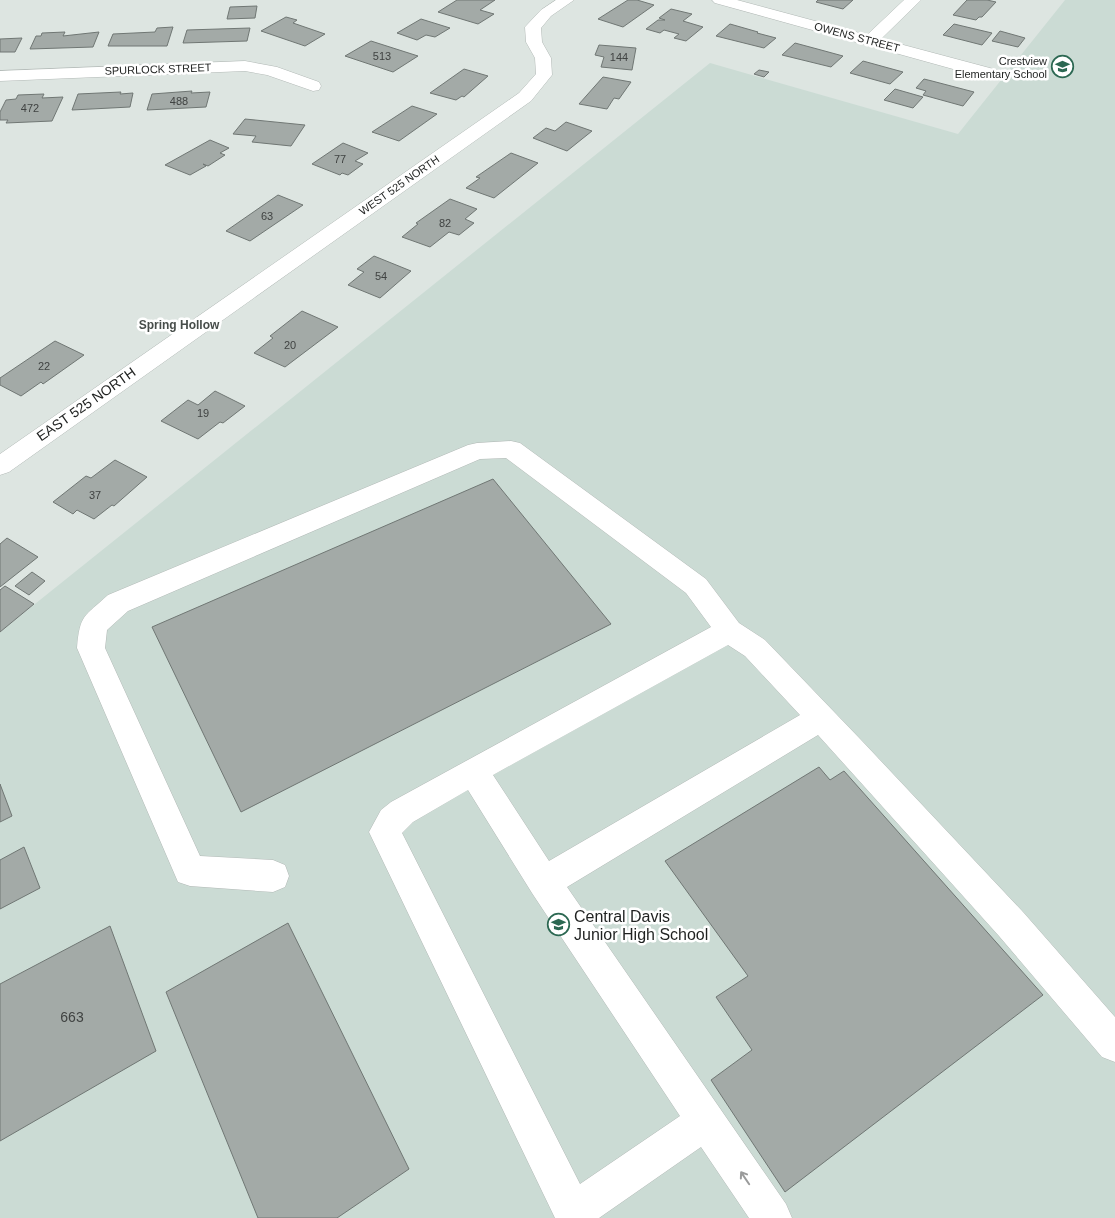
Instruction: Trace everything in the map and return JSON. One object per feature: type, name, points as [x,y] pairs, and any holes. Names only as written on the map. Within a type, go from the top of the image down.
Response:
[{"type":"street","name":"WEST 525 NORTH","points":[[173,343],[525,97],[544,75],[543,58],[534,42],[533,27],[546,13],[566,0]]},
{"type":"street","name":"OWENS STREET","points":[[720,0],[995,74]]},
{"type":"street","points":[[870,41],[913,0]]},
{"type":"street","name":"SPURLOCK STREET","points":[[0,76],[245,66],[271,71],[313,86]]},
{"type":"street","name":"EAST 525 NORTH","points":[[0,466],[173,343]]},
{"type":"street","points":[[273,876],[190,871],[91,648],[93,626],[118,604],[477,451],[510,449],[696,586],[729,631],[755,648],[821,718],[1011,924],[1115,1044]]},
{"type":"street","points":[[706,1121],[575,1215],[385,832],[392,820],[402,812],[729,631]]},
{"type":"street","points":[[544,882],[821,718]]},
{"type":"street","points":[[473,771],[544,882],[772,1218]]},
{"type":"shaded area","name":"Central Davis Junior High School","points":[[1065,0],[1115,0],[1115,1218],[0,1218],[0,632],[710,63],[958,134]]},
{"type":"building","points":[[457,0],[495,0],[480,10],[494,14],[478,24],[438,12]]},
{"type":"building","points":[[628,0],[637,0],[654,5],[623,27],[598,19]]},
{"type":"building","points":[[818,0],[853,0],[843,9],[816,2]]},
{"type":"building","points":[[967,0],[996,2],[982,17],[976,20],[953,15]]},
{"type":"building","points":[[257,6],[255,18],[227,19],[230,7]]},
{"type":"building","points":[[671,9],[692,14],[683,21],[703,27],[686,41],[674,38],[679,34],[664,30],[660,33],[646,29],[658,20],[665,20],[659,18]]},
{"type":"building","points":[[286,17],[297,20],[293,23],[325,34],[305,46],[261,31]]},
{"type":"building","points":[[421,19],[450,28],[435,37],[426,35],[417,40],[397,33]]},
{"type":"building","points":[[730,24],[776,38],[764,48],[716,36]]},
{"type":"building","points":[[954,24],[992,33],[982,45],[943,35]]},
{"type":"building","points":[[173,27],[167,46],[108,46],[113,34],[155,32],[157,28]]},
{"type":"building","points":[[250,28],[247,41],[183,43],[187,30]]},
{"type":"building","points":[[1000,31],[1025,38],[1018,47],[992,41]]},
{"type":"building","points":[[65,32],[63,36],[99,32],[93,47],[30,49],[36,36],[41,36],[42,33]]},
{"type":"building","points":[[22,38],[15,52],[0,52],[0,39]]},
{"type":"building","points":[[371,41],[418,56],[393,72],[345,56]]},
{"type":"building","points":[[795,43],[843,56],[831,67],[782,55]]},
{"type":"building","points":[[599,45],[636,48],[632,70],[601,67],[604,57],[595,55]]},
{"type":"building","points":[[863,61],[903,72],[890,84],[850,73]]},
{"type":"building","points":[[464,69],[488,76],[464,97],[462,96],[456,100],[430,93]]},
{"type":"building","points":[[759,70],[769,72],[764,77],[754,74]]},
{"type":"building","points":[[603,77],[631,82],[619,99],[614,98],[607,109],[579,104]]},
{"type":"building","points":[[924,79],[974,92],[963,106],[923,95],[926,91],[916,88]]},
{"type":"building","points":[[895,89],[923,97],[913,108],[884,100]]},
{"type":"building","points":[[192,91],[191,93],[210,92],[206,107],[147,110],[152,94]]},
{"type":"building","points":[[121,92],[120,94],[133,93],[130,107],[72,110],[78,94]]},
{"type":"building","points":[[44,94],[42,98],[63,97],[52,121],[6,123],[8,120],[0,120],[0,112],[6,100],[16,99],[18,95]]},
{"type":"building","points":[[412,106],[437,114],[399,141],[372,132]]},
{"type":"building","points":[[245,119],[305,125],[291,146],[252,142],[256,136],[233,134]]},
{"type":"building","points":[[566,122],[592,131],[567,151],[533,138],[546,128],[555,131]]},
{"type":"building","points":[[210,140],[229,148],[220,153],[225,155],[208,166],[203,164],[206,166],[190,175],[165,165]]},
{"type":"building","points":[[343,143],[368,153],[355,161],[363,164],[348,175],[342,173],[340,175],[312,164]]},
{"type":"building","points":[[511,153],[538,163],[494,198],[466,188],[480,178],[476,177]]},
{"type":"building","points":[[278,195],[303,205],[250,241],[226,231]]},
{"type":"building","points":[[450,199],[477,209],[465,219],[474,223],[459,235],[449,232],[430,247],[402,237],[418,224],[416,223]]},
{"type":"building","points":[[374,256],[411,271],[380,298],[348,285],[364,272],[357,269]]},
{"type":"building","points":[[302,311],[338,327],[285,367],[254,353],[273,338],[270,336]]},
{"type":"building","points":[[55,341],[84,355],[43,384],[41,382],[21,396],[0,385],[0,378]]},
{"type":"building","points":[[215,391],[245,406],[198,439],[161,421],[188,400],[198,405]]},
{"type":"building","points":[[115,460],[147,477],[114,506],[112,505],[94,519],[77,510],[73,514],[53,502],[86,476],[91,478]]},
{"type":"building","points":[[493,479],[611,624],[241,812],[152,627]]},
{"type":"building","points":[[7,538],[38,557],[0,587],[0,544]]},
{"type":"building","points":[[32,572],[45,581],[29,595],[15,586]]},
{"type":"building","points":[[5,586],[34,604],[0,632],[0,590]]},
{"type":"building","points":[[819,767],[830,780],[844,771],[1043,995],[785,1192],[711,1080],[752,1050],[716,997],[748,976],[665,861]]},
{"type":"building","points":[[0,784],[12,816],[0,822]]},
{"type":"building","points":[[24,847],[40,888],[0,909],[0,860]]},
{"type":"building","points":[[288,923],[409,1169],[337,1218],[258,1218],[166,992]]},
{"type":"building","points":[[110,926],[156,1051],[0,1141],[0,984]]},
{"type":"place","name":"Crestview Elementary School","points":[[1063,67]]},
{"type":"place","name":"Central Davis Junior High School","points":[[558,925]]},
{"type":"district","name":"Spring Hollow","points":[[179,325]]}]
